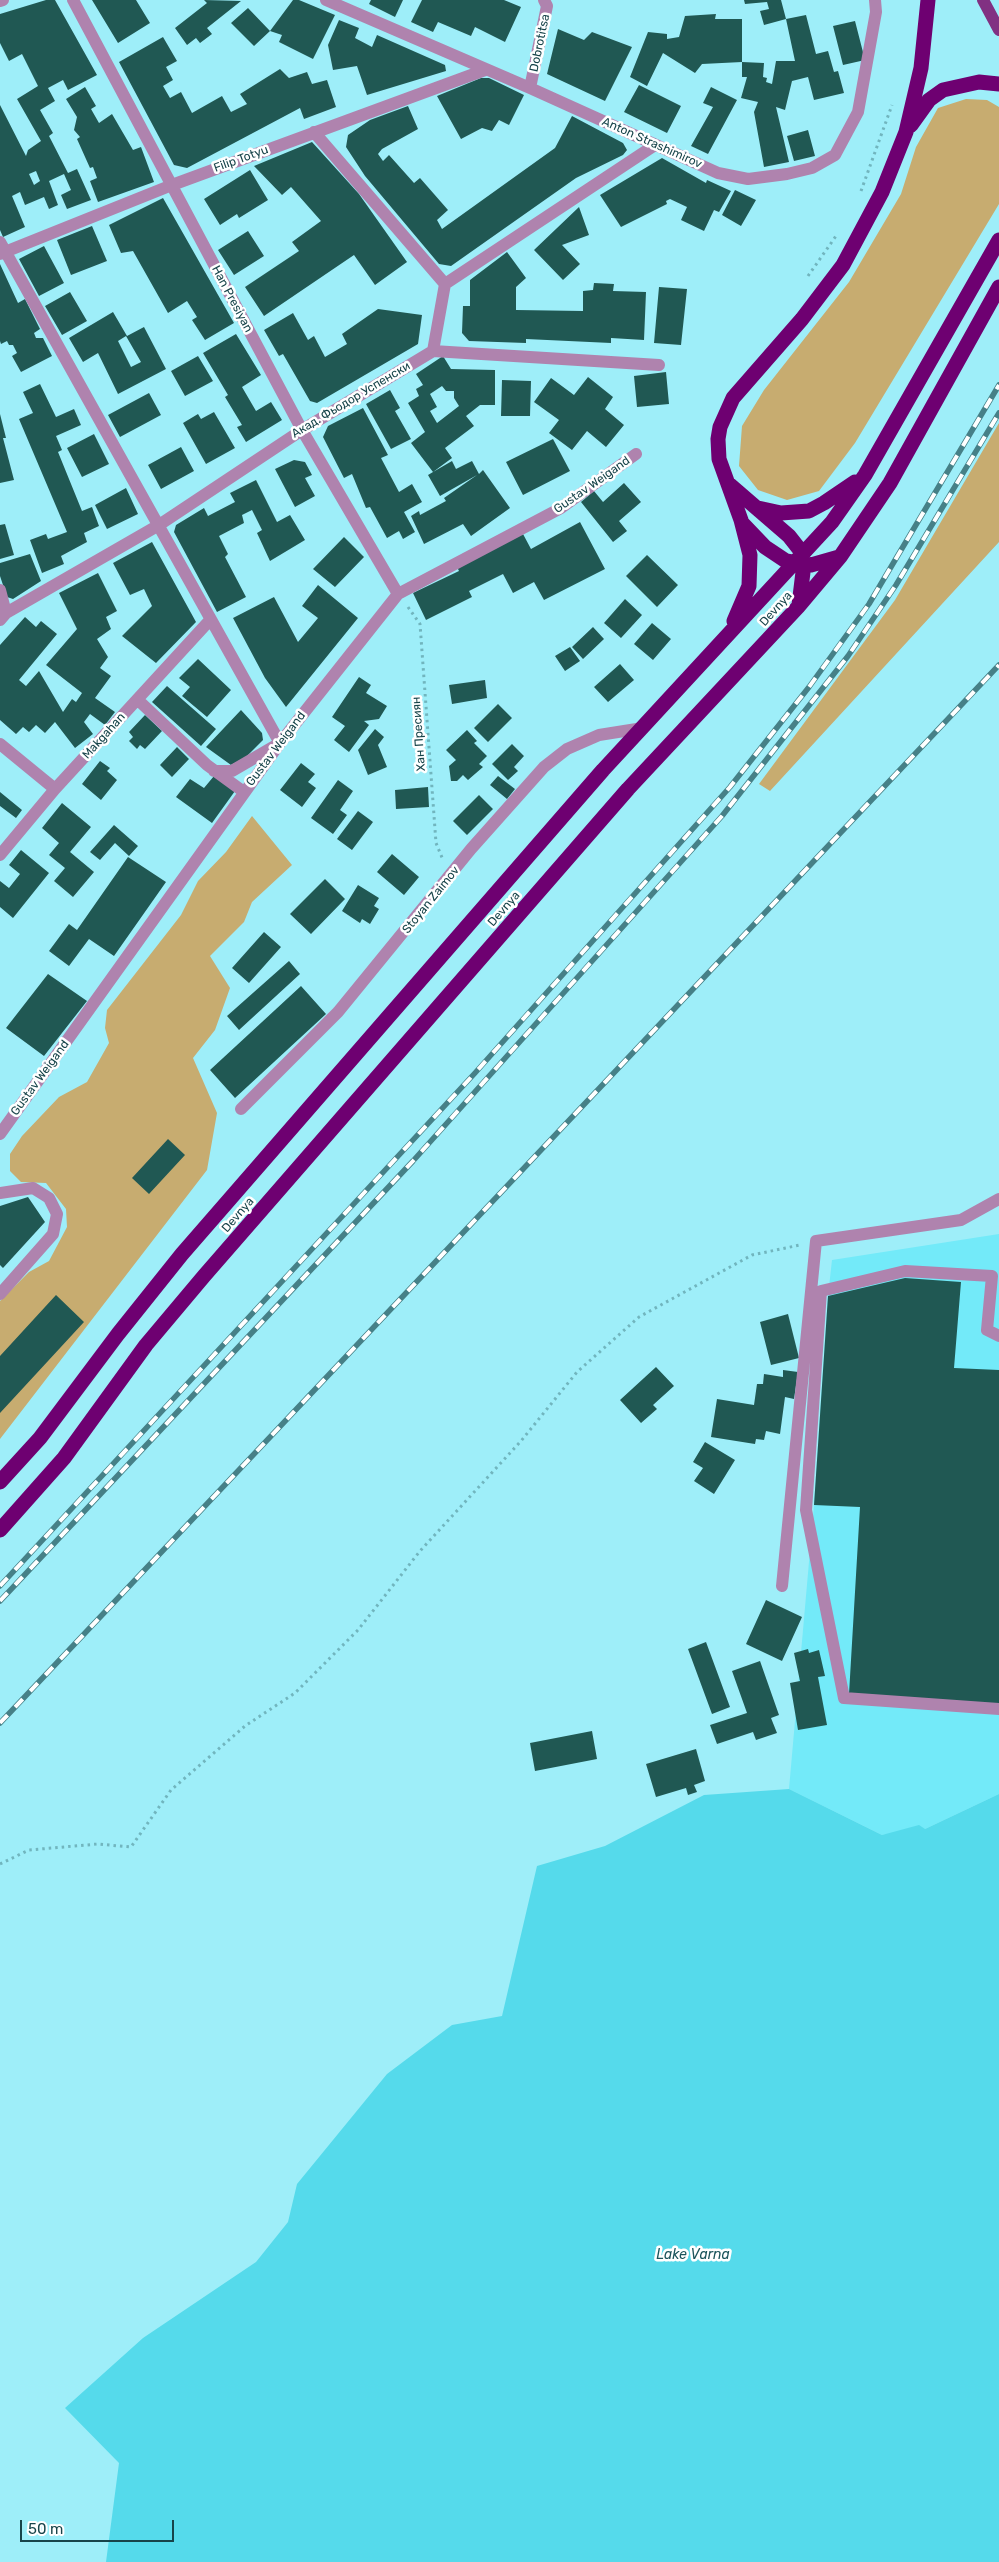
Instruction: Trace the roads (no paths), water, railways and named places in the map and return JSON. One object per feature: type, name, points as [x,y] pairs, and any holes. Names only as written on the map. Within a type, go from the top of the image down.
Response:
[{"type":"highway","points":[[726,637],[746,596],[750,577],[750,555],[741,520],[721,469],[718,439],[729,406],[810,309],[843,264],[882,192],[906,132],[921,68],[928,0]]},
{"type":"highway","points":[[906,132],[929,100],[943,90],[979,82],[999,84]]},
{"type":"highway","name":"Devnya","points":[[0,1482],[40,1438],[118,1334],[182,1254],[603,770],[726,637],[800,562],[832,522],[865,475],[999,240]]},
{"type":"highway","name":"Devnya","points":[[0,1530],[64,1458],[146,1345],[204,1276],[621,797],[798,607],[840,556],[890,483],[999,287]]},
{"type":"highway","points":[[755,507],[781,513],[809,511],[865,475]]},
{"type":"highway","points":[[728,485],[793,541],[800,562],[798,607]]},
{"type":"highway","points":[[741,520],[772,554],[800,562],[819,564],[840,556]]},
{"type":"main road","points":[[983,0],[999,30]]},
{"type":"street","name":"Han Presiyan","points":[[73,0],[302,430],[398,594]]},
{"type":"street","name":"Anton Strashimirov","points":[[326,0],[530,88],[718,173],[748,179],[787,174],[812,168],[835,155],[858,112],[876,12],[875,0]]},
{"type":"street","name":"Dobrotitsa","points":[[530,88],[547,6],[544,0]]},
{"type":"street","name":"Filip Totyu","points":[[2,249],[485,70]]},
{"type":"street","points":[[314,132],[444,284]]},
{"type":"street","points":[[655,145],[444,284],[433,351],[659,365]]},
{"type":"street","points":[[2,249],[280,743],[232,771],[214,770]]},
{"type":"street","name":"Акад. Фьодор Успенски","points":[[2,615],[159,525],[302,430],[433,351]]},
{"type":"street","name":"Gustav Weigand","points":[[0,1134],[280,743],[398,594],[561,508],[636,454]]},
{"type":"street","points":[[0,590],[2,615]]},
{"type":"street","name":"Makgahan","points":[[0,854],[56,789],[210,620]]},
{"type":"street","points":[[138,700],[214,770],[244,792]]},
{"type":"street","name":"Stoyan Zaimov","points":[[241,1110],[338,1012],[450,876],[544,767],[567,749],[599,735],[643,728]]},
{"type":"street","points":[[0,744],[56,789]]},
{"type":"street","points":[[0,1193],[33,1188],[49,1198],[57,1214],[53,1234],[0,1294]]},
{"type":"street","points":[[782,1586],[816,1241],[961,1220],[999,1199]]},
{"type":"street","points":[[999,1336],[987,1330],[992,1276],[904,1271],[821,1291],[806,1510],[844,1698],[999,1709]]},
{"type":"water","name":"Lake Varna","points":[[789,1789],[882,1835],[919,1825],[925,1829],[999,1794],[999,2562],[106,2562],[119,2463],[65,2408],[143,2338],[256,2262],[288,2222],[297,2184],[387,2074],[452,2025],[502,2016],[537,1866],[605,1846],[704,1795]]},
{"type":"railway","points":[[0,1586],[475,1073],[730,787],[809,687],[869,604],[999,385]]},
{"type":"railway","points":[[0,1601],[413,1161],[722,816],[848,656],[896,585],[999,413]]},
{"type":"railway","points":[[0,1723],[999,665]]}]
